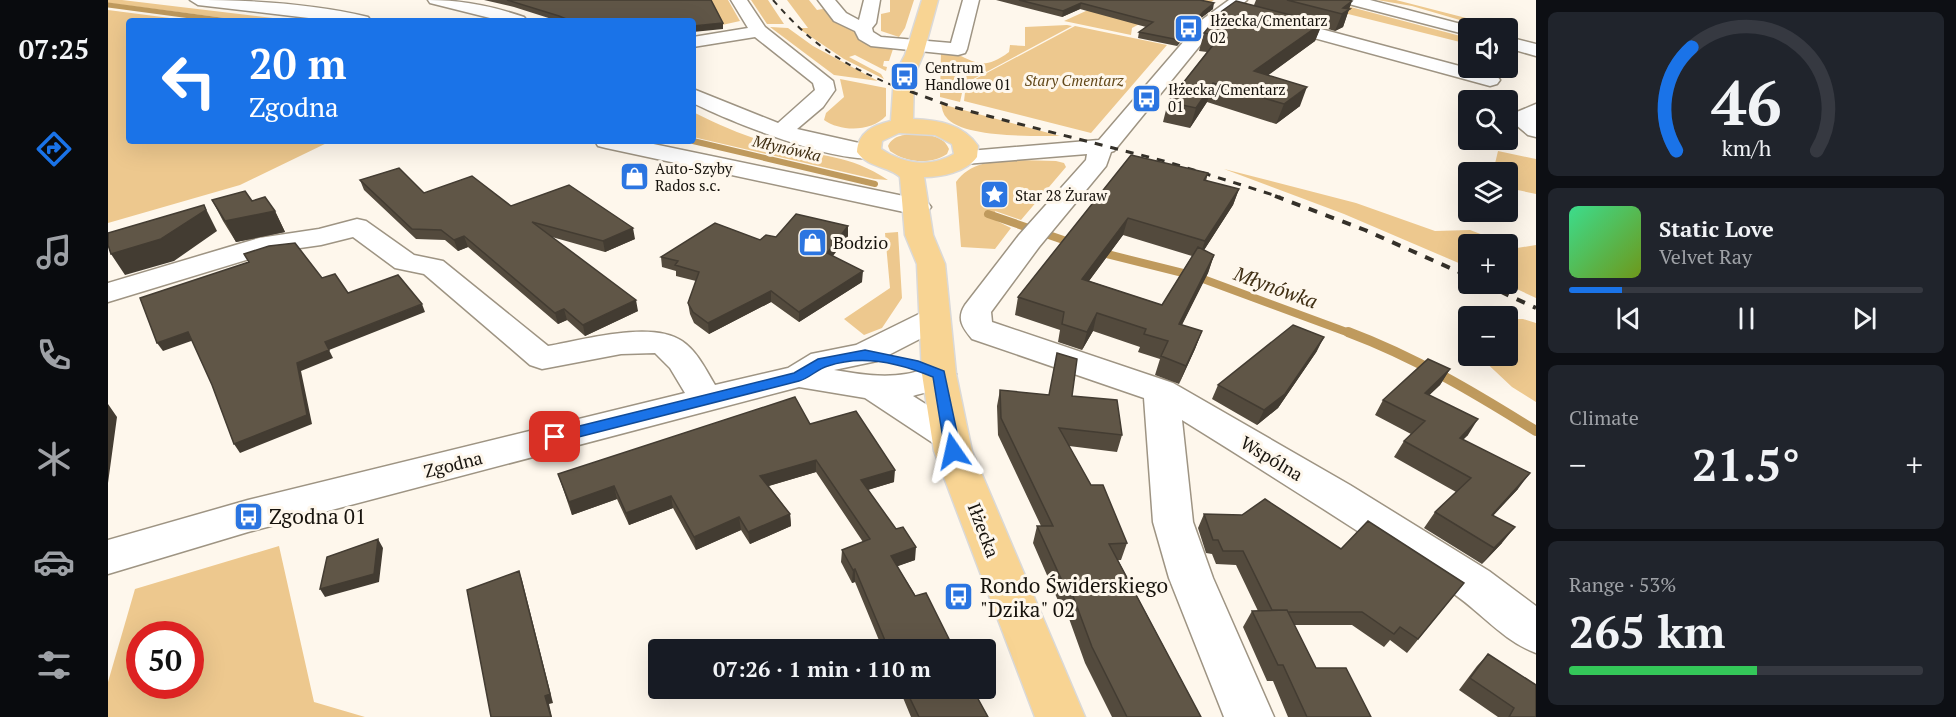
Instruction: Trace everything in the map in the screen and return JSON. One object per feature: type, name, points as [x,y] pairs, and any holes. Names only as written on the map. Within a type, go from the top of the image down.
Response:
[{"type":"main road","points":[[899,126],[903,122],[904,76],[915,51],[930,0]]},
{"type":"main road","points":[[915,51],[923,101],[930,127]]},
{"type":"main road","points":[[899,126],[930,127],[942,130],[957,155],[905,168],[883,161],[870,145],[880,132],[899,126]]},
{"type":"main road","name":"Iłżecka","points":[[931,264],[941,238],[939,174],[957,155]]},
{"type":"main road","name":"Iłżecka","points":[[905,168],[912,176],[918,207],[919,235],[931,264],[939,374],[953,451],[1060,717]]},
{"type":"street","points":[[198,0],[346,18]]},
{"type":"street","points":[[436,0],[509,18]]},
{"type":"street","points":[[739,0],[759,31],[823,81],[825,90],[816,105],[793,120],[782,132]]},
{"type":"street","points":[[826,0],[840,17],[868,13],[865,35],[877,42],[915,51],[958,49],[971,0]]},
{"type":"street","points":[[1351,0],[1458,27]]},
{"type":"street","points":[[957,155],[1029,153],[1062,148],[1100,147],[1108,144],[1192,41],[1243,10],[1490,80]]},
{"type":"street","points":[[696,42],[759,31]]},
{"type":"street","points":[[1518,45],[1536,50]]},
{"type":"street","points":[[696,96],[762,127],[816,143],[870,145]]},
{"type":"street","points":[[1536,110],[1520,119],[1536,130]]},
{"type":"street","points":[[620,144],[918,207]]},
{"type":"street","name":"Wspólna","points":[[1100,147],[1098,161],[1036,233],[976,312],[974,319],[976,325],[983,332],[1161,392],[1336,496],[1465,578],[1536,633]]},
{"type":"street","points":[[108,293],[269,244],[321,237],[357,226],[405,262],[433,267],[542,358],[629,344],[663,344],[688,366],[705,399]]},
{"type":"street","points":[[869,370],[934,319]]},
{"type":"street","name":"Zgodna","points":[[869,370],[949,436]]},
{"type":"street","name":"Zgodna","points":[[108,557],[248,516],[799,376],[869,370],[914,385],[926,382],[939,374]]},
{"type":"street","points":[[1161,392],[1173,522],[1191,578],[1249,717]]},
{"type":"green space","points":[[108,0],[122,0],[273,18],[225,18],[108,3]]},
{"type":"green space","points":[[708,0],[728,0],[740,21],[722,25]]},
{"type":"green space","points":[[751,0],[768,0],[784,24],[767,24]]},
{"type":"green space","points":[[787,0],[809,0],[817,10],[828,8],[856,30],[858,37],[866,42],[893,49],[889,61],[884,61],[883,66],[887,67],[886,71],[855,55],[849,57],[881,74],[884,79],[844,59],[798,28],[808,28]]},
{"type":"green space","points":[[890,0],[914,0],[905,28],[899,37],[881,31],[881,14],[890,12]]},
{"type":"green space","points":[[1110,0],[1214,0],[1205,6],[1145,21],[1132,28],[1131,35],[1064,21]]},
{"type":"green space","points":[[1324,0],[1458,35],[1458,42],[1308,4]]},
{"type":"green space","points":[[1377,0],[1396,0],[1466,18],[1458,19],[1412,6]]},
{"type":"green space","points":[[108,10],[170,18],[126,18],[126,144],[325,144],[240,185],[108,223]]},
{"type":"green space","points":[[1072,26],[964,84],[960,102],[940,97],[941,51],[974,62],[989,63],[1009,52],[1010,45],[1025,46],[1025,27]]},
{"type":"green space","name":"Stary Cmentarz","points":[[1075,26],[1167,45],[1091,133],[964,101],[966,84]]},
{"type":"green space","points":[[770,27],[788,28],[813,46],[878,81],[834,75]]},
{"type":"green space","points":[[840,79],[886,88],[886,116],[872,125],[856,128],[839,127],[824,120],[826,113],[844,97]]},
{"type":"green space","points":[[941,104],[1060,136],[999,134],[967,129],[954,124],[946,117]]},
{"type":"green space","points":[[696,113],[768,143],[835,157],[860,165],[888,180],[874,179],[696,138]]},
{"type":"green space","points":[[917,134],[944,141],[949,149],[947,154],[933,160],[918,161],[904,158],[890,151],[888,146],[896,137]]},
{"type":"green space","points":[[1498,151],[1536,159],[1536,194],[1518,190],[1518,162],[1495,162]]},
{"type":"green space","points":[[1002,161],[1064,163],[1066,167],[1021,220],[995,211],[997,221],[1011,228],[995,249],[961,247],[956,182],[965,173],[976,166]]},
{"type":"green space","points":[[1224,169],[1356,203],[1435,231],[1470,230],[1481,234],[1458,234],[1458,263],[1344,214]]},
{"type":"green space","points":[[898,232],[902,298],[882,328],[864,335],[844,319],[890,288],[885,233]]},
{"type":"green space","points":[[1536,245],[1536,298],[1518,290],[1518,248]]},
{"type":"green space","points":[[1518,319],[1523,319],[1536,323],[1536,402],[1512,387],[1490,366],[1518,366]]},
{"type":"green space","points":[[279,546],[314,702],[365,717],[108,717],[108,682],[135,589]]},
{"type":"building","points":[[507,0],[711,0],[723,23],[696,26],[696,18],[564,18]]},
{"type":"building","points":[[1019,0],[1200,0],[1214,3],[1203,12],[1179,40],[1139,32],[1153,22],[1081,3],[1063,11]]},
{"type":"building","points":[[1287,0],[1352,1],[1343,8],[1350,9],[1342,14]]},
{"type":"building","points":[[1236,1],[1322,23],[1254,71],[1307,87],[1284,104],[1213,83],[1196,108],[1168,102],[1217,40],[1214,39],[1218,35],[1204,33],[1222,11]]},
{"type":"building","points":[[1131,155],[1208,173],[1204,180],[1239,189],[1205,241],[1128,218],[1082,279],[1162,305],[1198,247],[1214,255],[1179,324],[1202,331],[1186,366],[1161,356],[1168,341],[1144,334],[1146,329],[1097,313],[1087,332],[1062,324],[1064,312],[1018,297]]},
{"type":"building","points":[[399,168],[424,193],[472,176],[511,206],[569,185],[633,228],[603,241],[532,222],[636,300],[583,325],[564,309],[555,313],[464,236],[454,240],[441,230],[412,229],[360,180]]},
{"type":"building","points":[[245,191],[252,201],[265,197],[275,211],[225,221],[212,200]]},
{"type":"building","points":[[204,205],[206,210],[161,239],[111,254],[108,233]]},
{"type":"building","points":[[796,214],[848,226],[827,253],[863,271],[799,312],[771,291],[708,323],[693,312],[688,303],[699,272],[675,265],[678,261],[661,257],[715,223],[760,240],[766,235],[776,237]]},
{"type":"building","points":[[295,243],[322,278],[335,274],[348,293],[398,275],[422,304],[325,342],[329,350],[297,363],[307,415],[234,444],[212,385],[188,332],[157,343],[140,298],[249,262],[244,254],[269,246]]},
{"type":"building","points":[[1293,325],[1324,337],[1285,394],[1264,410],[1218,385]]},
{"type":"building","points":[[1057,353],[1077,359],[1072,396],[1117,400],[1122,435],[1059,428],[1091,485],[1103,485],[1127,543],[1109,544],[1201,717],[1127,717],[1092,647],[1073,596],[1069,596],[1037,526],[1053,526],[1001,418],[1000,390],[1049,395]]},
{"type":"building","points":[[1428,359],[1450,369],[1425,393],[1478,419],[1460,438],[1530,473],[1492,515],[1515,527],[1494,548],[1435,512],[1471,478],[1404,441],[1425,421],[1383,400]]},
{"type":"building","points":[[795,397],[810,424],[856,411],[895,470],[861,480],[896,529],[903,527],[916,547],[891,556],[915,596],[926,593],[949,639],[884,639],[855,569],[853,570],[842,550],[870,539],[816,460],[760,476],[790,514],[748,532],[739,517],[694,537],[671,496],[626,513],[614,486],[569,502],[558,474]]},
{"type":"building","points":[[1265,499],[1341,549],[1368,521],[1464,583],[1418,639],[1400,627],[1394,634],[1362,612],[1272,610],[1243,551],[1223,551],[1218,540],[1213,540],[1204,514],[1242,515]]},
{"type":"building","points":[[378,539],[374,574],[320,589],[327,557]]},
{"type":"building","points":[[519,571],[550,694],[545,696],[551,717],[491,717],[467,590]]},
{"type":"building","points":[[1287,610],[1316,668],[1346,668],[1371,717],[1307,717],[1283,665],[1278,665],[1252,611]]},
{"type":"building","points":[[1488,654],[1536,685],[1536,717],[1509,717],[1514,708],[1470,678]]},
{"type":"building","points":[[910,699],[978,699],[988,717],[919,717]]},
{"type":"waterway","name":"Młynówka","points":[[108,5],[206,18]]},
{"type":"waterway","name":"Młynówka","points":[[696,142],[875,184]]},
{"type":"waterway","name":"Młynówka","points":[[988,214],[1075,244]]},
{"type":"waterway","name":"Młynówka","points":[[1099,252],[1195,276],[1352,334]]},
{"type":"waterway","name":"Młynówka","points":[[1348,332],[1421,364],[1536,431]]},
{"type":"railway","points":[[773,0],[802,30],[830,53],[861,71],[899,88]]},
{"type":"railway","points":[[895,86],[953,107],[1168,162],[1280,197]]},
{"type":"railway","points":[[1275,196],[1365,230],[1458,272]]},
{"type":"railway","points":[[1506,294],[1536,308]]},
{"type":"place","name":"Iłżecka/Cmentarz 02","points":[[1189,29]]},
{"type":"place","name":"Centrum Handlowe 01","points":[[904,76]]},
{"type":"place","name":"Iłżecka/Cmentarz 01","points":[[1147,98]]},
{"type":"place","name":"Auto-Szyby Rados s.c.","points":[[634,177]]},
{"type":"place","name":"Star 28 Żuraw","points":[[994,195]]},
{"type":"place","name":"Bodzio","points":[[812,242]]},
{"type":"place","name":"Zgodna 01","points":[[248,516]]},
{"type":"place","name":"Rondo Świderskiego \"Dzika\" 02","points":[[959,597]]},
{"type":"route","points":[[555,437],[799,376],[823,362],[865,354],[918,366],[939,374],[953,451]]}]
